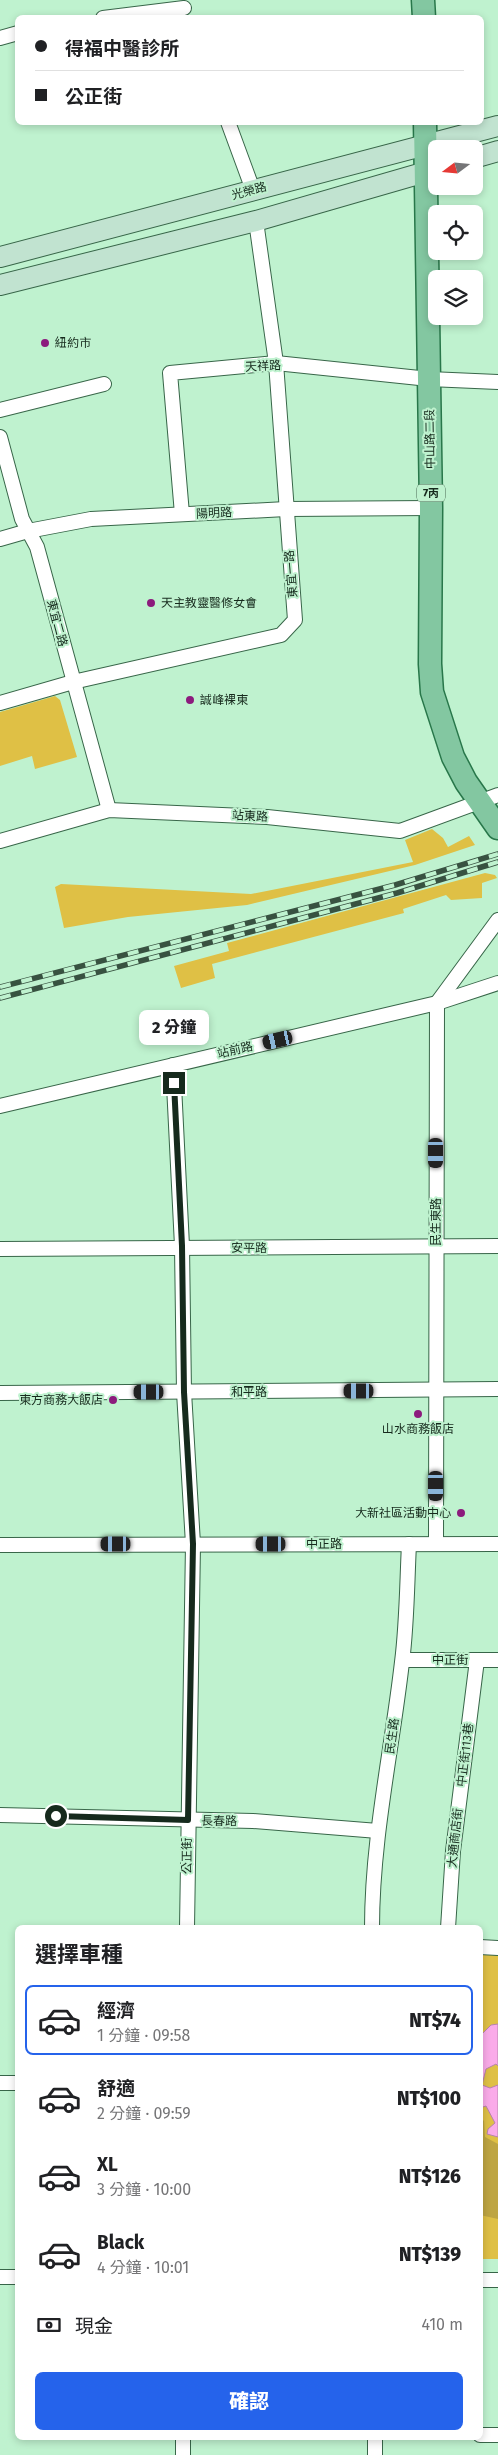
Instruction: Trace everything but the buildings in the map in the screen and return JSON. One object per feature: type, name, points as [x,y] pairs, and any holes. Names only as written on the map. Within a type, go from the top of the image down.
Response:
[{"type":"main road","points":[[423,0],[424,15]]},
{"type":"main road","name":"中山路二段","points":[[425,125],[428,156]]},
{"type":"main road","name":"中山路二段","points":[[431,195],[429,379],[431,508],[430,664],[432,692],[453,757],[489,799],[498,828]]},
{"type":"street","points":[[130,15],[185,9]]},
{"type":"street","points":[[0,38],[15,34]]},
{"type":"street","points":[[229,125],[253,190]]},
{"type":"street","name":"光榮路","points":[[0,257],[498,126]]},
{"type":"street","points":[[483,155],[498,151]]},
{"type":"street","points":[[0,285],[256,220],[428,171]]},
{"type":"street","name":"東宜一路","points":[[0,703],[73,682],[282,635],[296,620],[276,363],[256,220]]},
{"type":"street","name":"天祥路","points":[[182,514],[170,373],[276,363],[429,379],[498,382]]},
{"type":"street","points":[[0,410],[104,384]]},
{"type":"street","name":"東宜二路","points":[[0,437],[22,519],[37,547],[109,810]]},
{"type":"street","name":"陽明路","points":[[0,539],[28,531],[91,519],[286,509],[431,508]]},
{"type":"street","name":"站東路","points":[[0,841],[109,810],[267,817],[400,831],[489,799]]},
{"type":"street","points":[[437,1003],[498,920]]},
{"type":"street","name":"站前路","points":[[0,1106],[437,1003],[498,983]]},
{"type":"street","name":"民生東路","points":[[436,1544],[437,1003]]},
{"type":"street","name":"公正街","points":[[173,1064],[182,1246],[184,1392],[193,1544],[186,1925]]},
{"type":"street","name":"安平路","points":[[0,1249],[182,1246],[276,1248],[498,1246]]},
{"type":"street","name":"和平路","points":[[0,1393],[498,1389]]},
{"type":"street","name":"中正路","points":[[0,1544],[498,1544]]},
{"type":"street","name":"民生路","points":[[372,1925],[372,1894],[378,1831],[403,1660],[409,1544]]},
{"type":"street","name":"中正街","points":[[403,1660],[498,1660]]},
{"type":"street","name":"大通商店街","points":[[448,1925],[452,1851],[477,1660]]},
{"type":"street","name":"長春路","points":[[0,1815],[252,1821],[378,1831]]},
{"type":"street","points":[[483,1947],[498,1948]]},
{"type":"street","points":[[0,2083],[15,2083]]},
{"type":"street","points":[[0,2277],[15,2277]]},
{"type":"street","points":[[483,2280],[498,2280]]},
{"type":"street","points":[[483,2435],[498,2435]]},
{"type":"street","points":[[183,2440],[183,2455]]},
{"type":"street","points":[[375,2440],[375,2455]]},
{"type":"shaded area","points":[[55,696],[60,700],[77,757],[35,769],[32,756],[0,766],[0,712]]},
{"type":"shaded area","points":[[432,829],[443,838],[448,847],[469,836],[475,845],[415,865],[247,905],[128,917],[64,928],[55,887],[61,884],[251,894],[413,862],[405,840]]},
{"type":"shaded area","points":[[485,873],[495,875],[497,878],[482,883],[482,898],[451,900],[446,895],[403,909],[404,913],[212,964],[215,978],[181,988],[174,966],[229,951],[227,943]]},
{"type":"shaded area","points":[[483,1954],[498,1955],[498,2259],[483,2259]]},
{"type":"shaded area","points":[[498,2024],[498,2066],[496,2064],[486,2069],[483,2081],[483,2033],[491,2025]]},
{"type":"shaded area","points":[[483,2085],[490,2088],[498,2085],[498,2137],[487,2134],[488,2129],[495,2123],[486,2106],[483,2107]]},
{"type":"shaded area","points":[[483,2121],[485,2137],[498,2144],[498,2219],[483,2216]]},
{"type":"railway","points":[[0,987],[395,885],[498,854]]},
{"type":"railway","points":[[0,998],[397,893],[498,862]]},
{"type":"place","name":"紐約市","points":[[45,343]]},
{"type":"place","name":"天主教靈醫修女會","points":[[151,603]]},
{"type":"place","name":"誠峰裸東","points":[[190,700]]},
{"type":"place","name":"東方商務大飯店","points":[[113,1400]]},
{"type":"place","name":"山水商務飯店","points":[[418,1414]]},
{"type":"place","name":"大新社區活動中心","points":[[461,1513]]},
{"type":"route","points":[[56,1816],[188,1820],[193,1544],[184,1392],[182,1246],[174,1083]]}]
